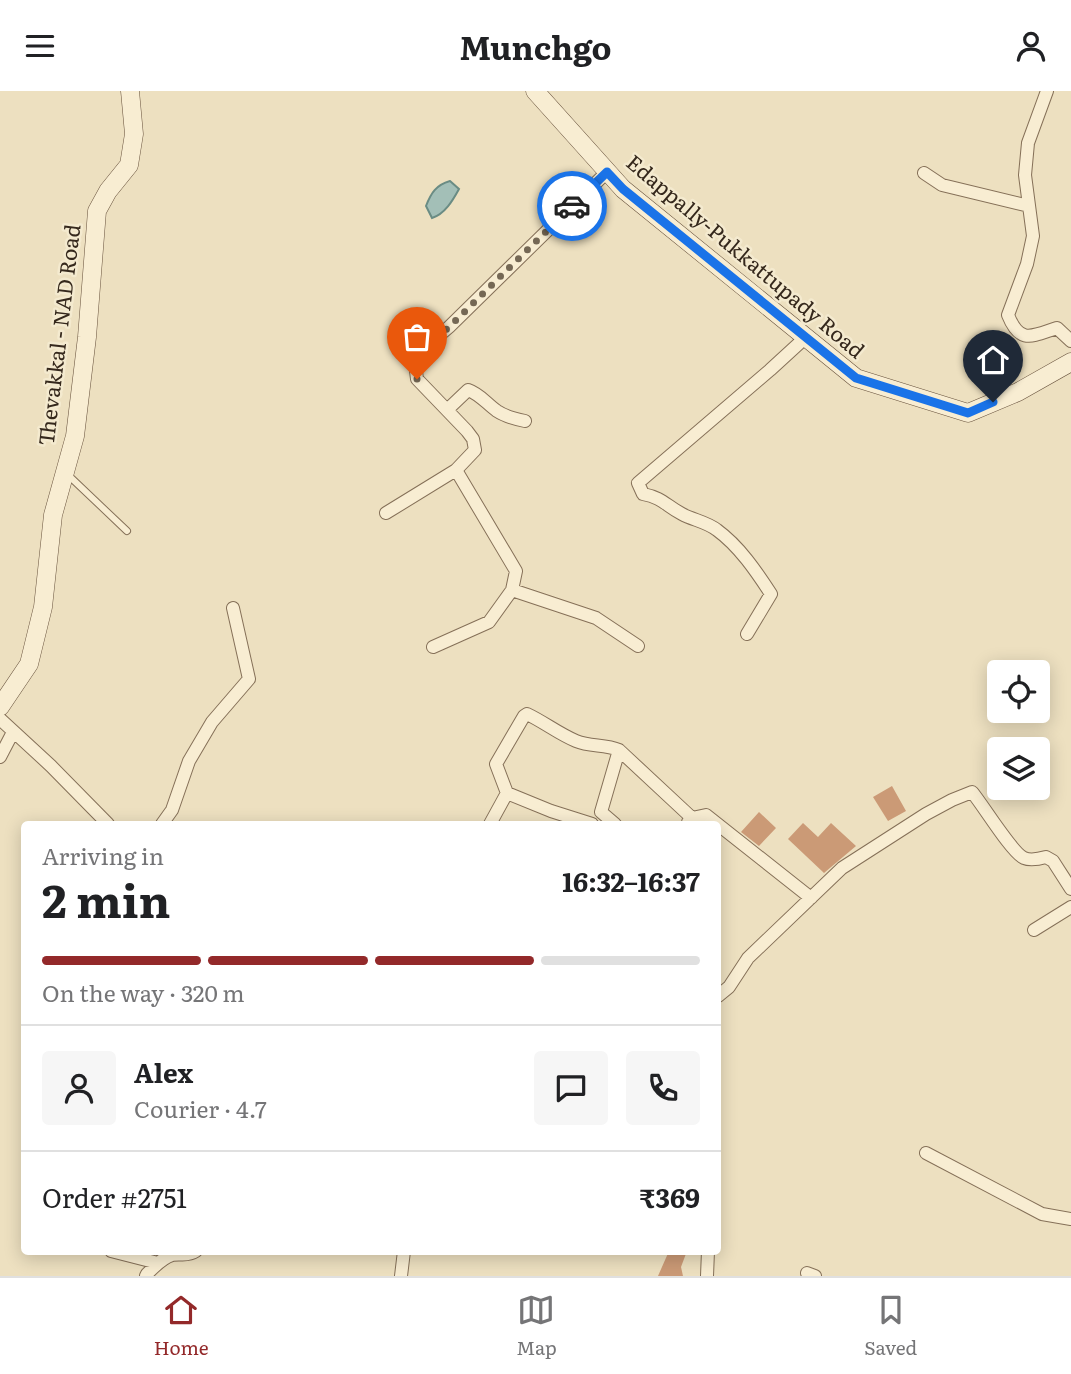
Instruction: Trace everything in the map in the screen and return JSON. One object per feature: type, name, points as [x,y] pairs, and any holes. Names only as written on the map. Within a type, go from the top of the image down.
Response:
[{"type":"main road","name":"Thevakkal - NAD Road","points":[[0,707],[29,664],[43,607],[53,515],[75,436],[87,337],[97,211],[108,191],[129,165],[134,134],[130,91]]},
{"type":"main road","name":"Edappally-Pukkattupady Road","points":[[535,91],[623,189],[856,378],[968,413],[1018,392],[1071,362]]},
{"type":"street","points":[[1047,91],[1028,143],[1025,175],[1033,236],[1027,264],[1008,315],[1013,327],[1022,335],[1031,336],[1056,328],[1071,341]]},
{"type":"street","points":[[386,513],[456,470],[475,450],[473,439],[467,431],[417,379],[415,363],[422,350],[449,327],[607,172]]},
{"type":"street","points":[[924,173],[942,185],[1029,206]]},
{"type":"street","points":[[747,634],[771,594],[759,576],[736,547],[716,528],[680,513],[657,497],[643,494],[638,484],[806,337]]},
{"type":"street","points":[[447,410],[468,390],[476,393],[498,412],[525,421]]},
{"type":"street","points":[[433,647],[489,622],[512,590],[516,571],[456,470]]},
{"type":"street","points":[[512,590],[596,618],[638,646]]},
{"type":"street","points":[[164,821],[172,810],[189,761],[212,722],[249,679],[233,608]]},
{"type":"street","points":[[583,821],[507,793],[496,764],[527,713],[575,741],[619,750],[689,821],[706,815],[714,821]]},
{"type":"street","points":[[0,719],[105,821]]},
{"type":"street","points":[[0,757],[13,732]]},
{"type":"street","points":[[595,821],[601,812],[619,750]]},
{"type":"street","points":[[721,994],[729,987],[748,958],[842,868],[926,814],[972,792],[1015,851],[1026,859],[1046,857],[1053,861],[1071,889]]},
{"type":"street","points":[[492,821],[507,793]]},
{"type":"street","points":[[601,812],[612,821]]},
{"type":"street","points":[[721,827],[811,898]]},
{"type":"street","points":[[1034,930],[1071,907]]},
{"type":"street","points":[[926,1153],[1042,1214],[1071,1219]]},
{"type":"street","points":[[127,1255],[158,1263]]},
{"type":"street","points":[[146,1276],[158,1263],[172,1255],[190,1255]]},
{"type":"street","points":[[401,1276],[404,1255]]},
{"type":"street","points":[[707,1276],[708,1255]]},
{"type":"lane","points":[[65,472],[127,531]]},
{"type":"water","points":[[450,181],[459,189],[445,210],[432,218],[426,206],[430,197],[438,187]]},
{"type":"building","points":[[892,786],[906,811],[888,821],[873,797]]},
{"type":"building","points":[[759,812],[776,828],[759,846],[741,832]]},
{"type":"building","points":[[803,823],[818,837],[831,823],[856,846],[824,873],[788,839]]},
{"type":"building","points":[[667,1255],[686,1255],[681,1267],[683,1276],[658,1276]]},
{"type":"way so far","points":[[417,379],[415,363],[422,350],[449,327],[572,206]]},
{"type":"route","points":[[572,206],[607,172],[623,189],[856,378],[968,413],[993,402]]}]
